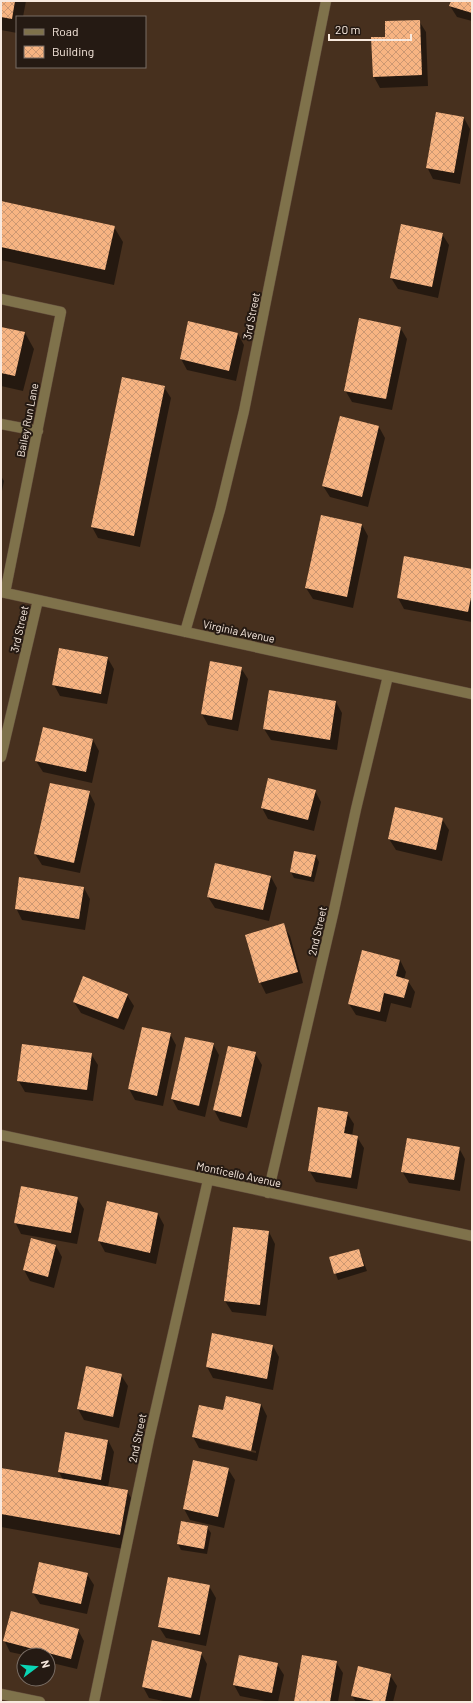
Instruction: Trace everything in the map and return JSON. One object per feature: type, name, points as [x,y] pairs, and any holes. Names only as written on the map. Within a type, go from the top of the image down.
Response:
[{"type":"street","name":"3rd Street","points":[[184,632],[220,510],[244,411],[326,1]]},
{"type":"street","name":"Bailey Run Lane","points":[[1,299],[61,312],[38,431],[3,593]]},
{"type":"street","points":[[1,424],[38,431]]},
{"type":"street","name":"Virginia Avenue","points":[[3,593],[472,694]]},
{"type":"street","name":"3rd Street","points":[[1,757],[38,600]]},
{"type":"street","name":"2nd Street","points":[[268,1193],[388,676]]},
{"type":"street","name":"Monticello Avenue","points":[[1,1135],[472,1236]]},
{"type":"street","name":"2nd Street","points":[[94,1702],[149,1439],[208,1180]]},
{"type":"street","points":[[1,1694],[40,1702]]},
{"type":"building","points":[[1,1],[15,1],[12,19],[1,17]]},
{"type":"building","points":[[451,1],[472,1],[472,13],[449,6]]},
{"type":"building","points":[[420,20],[422,75],[373,77],[371,37],[385,37],[385,21]]},
{"type":"building","points":[[436,112],[464,117],[454,173],[426,168]]},
{"type":"building","points":[[1,201],[115,226],[105,270],[1,247]]},
{"type":"building","points":[[401,224],[443,233],[432,287],[390,278]]},
{"type":"building","points":[[359,318],[401,327],[386,399],[344,391]]},
{"type":"building","points":[[188,321],[238,333],[229,371],[180,359]]},
{"type":"building","points":[[1,327],[25,332],[15,376],[1,373]]},
{"type":"building","points":[[122,377],[165,386],[134,536],[91,527]]},
{"type":"building","points":[[340,416],[379,426],[362,497],[322,486]]},
{"type":"building","points":[[321,515],[362,524],[347,597],[305,588]]},
{"type":"building","points":[[404,556],[472,569],[472,593],[468,612],[397,598]]},
{"type":"building","points":[[59,648],[108,657],[101,694],[52,685]]},
{"type":"building","points":[[210,661],[242,667],[232,720],[201,714]]},
{"type":"building","points":[[269,690],[336,701],[330,740],[263,729]]},
{"type":"building","points":[[43,727],[93,739],[86,772],[35,761]]},
{"type":"building","points":[[268,778],[316,790],[308,820],[261,808]]},
{"type":"building","points":[[50,783],[90,791],[74,863],[34,854]]},
{"type":"building","points":[[395,807],[443,818],[436,850],[388,839]]},
{"type":"building","points":[[294,851],[316,855],[311,877],[290,872]]},
{"type":"building","points":[[215,863],[271,876],[263,910],[207,897]]},
{"type":"building","points":[[19,877],[84,887],[79,919],[15,909]]},
{"type":"building","points":[[284,923],[298,972],[259,983],[245,935]]},
{"type":"building","points":[[362,950],[400,960],[396,976],[409,980],[404,998],[384,993],[380,1012],[348,1004]]},
{"type":"building","points":[[83,976],[128,994],[118,1019],[73,1002]]},
{"type":"building","points":[[142,1027],[171,1033],[157,1096],[128,1089]]},
{"type":"building","points":[[185,1037],[214,1043],[199,1106],[171,1099]]},
{"type":"building","points":[[22,1044],[92,1053],[87,1090],[17,1081]]},
{"type":"building","points":[[228,1046],[256,1052],[241,1117],[213,1110]]},
{"type":"building","points":[[318,1107],[348,1112],[344,1133],[358,1136],[351,1178],[308,1171]]},
{"type":"building","points":[[407,1138],[460,1147],[454,1180],[401,1172]]},
{"type":"building","points":[[21,1186],[78,1197],[71,1233],[14,1223]]},
{"type":"building","points":[[107,1201],[158,1213],[150,1253],[98,1241]]},
{"type":"building","points":[[233,1227],[269,1231],[260,1305],[224,1301]]},
{"type":"building","points":[[31,1238],[56,1245],[48,1277],[23,1270]]},
{"type":"building","points":[[359,1249],[364,1266],[334,1274],[329,1257]]},
{"type":"building","points":[[212,1333],[273,1345],[267,1379],[206,1367]]},
{"type":"building","points":[[86,1366],[122,1374],[113,1417],[77,1409]]},
{"type":"building","points":[[226,1396],[261,1404],[251,1451],[192,1437],[199,1405],[223,1410]]},
{"type":"building","points":[[65,1432],[108,1440],[101,1480],[58,1472]]},
{"type":"building","points":[[193,1460],[229,1468],[218,1517],[183,1509]]},
{"type":"building","points":[[1,1468],[128,1490],[120,1535],[1,1514]]},
{"type":"building","points":[[181,1521],[208,1526],[204,1549],[177,1544]]},
{"type":"building","points":[[39,1562],[88,1573],[81,1604],[32,1593]]},
{"type":"building","points":[[168,1577],[210,1585],[200,1635],[158,1627]]},
{"type":"building","points":[[11,1611],[79,1629],[71,1659],[56,1655],[56,1647],[26,1647],[3,1641]]},
{"type":"building","points":[[152,1640],[202,1652],[191,1698],[142,1687]]},
{"type":"building","points":[[239,1655],[278,1663],[272,1693],[233,1685]]},
{"type":"building","points":[[302,1655],[337,1661],[330,1702],[294,1702]]},
{"type":"building","points":[[358,1666],[391,1674],[385,1702],[378,1702],[351,1696]]}]
